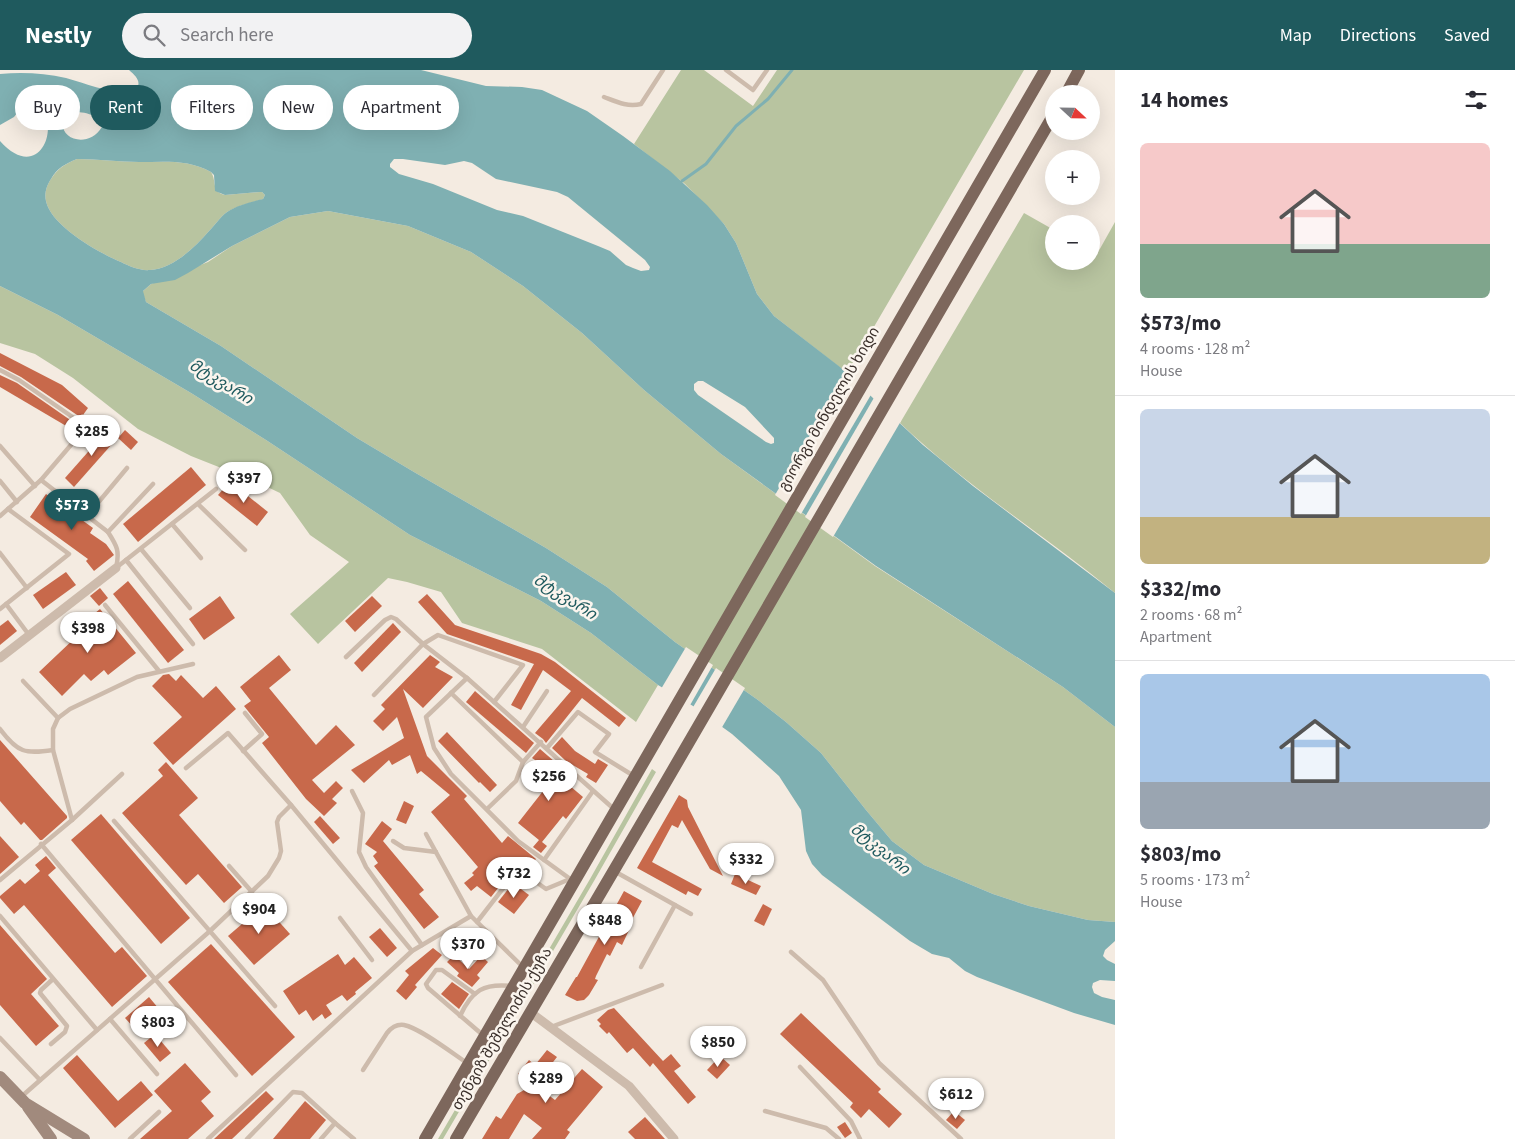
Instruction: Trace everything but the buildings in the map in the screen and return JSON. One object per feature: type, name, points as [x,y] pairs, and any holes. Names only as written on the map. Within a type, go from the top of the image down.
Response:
[{"type":"main road","name":"გიორგი მინდელის ხიდი","points":[[642,765],[1045,70]]},
{"type":"main road","points":[[1071,85],[1080,70]]},
{"type":"main road","name":"თენგიზ შეშელიძის ქუჩა","points":[[456,1139],[1045,129]]},
{"type":"main road","name":"თენგიზ შეშელიძის ქუჩა","points":[[425,1139],[514,986],[572,881],[642,765]]},
{"type":"main road","points":[[0,1077],[23,1100],[51,1139]]},
{"type":"main road","points":[[23,1100],[84,1139]]},
{"type":"street","points":[[0,658],[28,634],[116,568]]},
{"type":"street","points":[[530,1012],[629,1086],[674,1139]]},
{"type":"lane","points":[[604,97],[625,105],[634,106],[641,104],[663,70]]},
{"type":"lane","points":[[726,70],[753,90],[767,70]]},
{"type":"lane","points":[[0,370],[19,380],[84,426],[82,432],[41,480],[0,516]]},
{"type":"lane","points":[[0,446],[35,486]]},
{"type":"lane","points":[[87,516],[127,468]]},
{"type":"lane","points":[[41,480],[108,532],[119,556],[116,568]]},
{"type":"lane","points":[[0,481],[16,502]]},
{"type":"lane","points":[[108,532],[153,484]]},
{"type":"lane","points":[[116,568],[216,489]]},
{"type":"lane","points":[[198,504],[245,550]]},
{"type":"lane","points":[[0,609],[69,554],[8,509]]},
{"type":"lane","points":[[172,524],[201,558]]},
{"type":"lane","points":[[141,548],[190,608]]},
{"type":"lane","points":[[0,553],[27,588]]},
{"type":"lane","points":[[126,560],[193,644]]},
{"type":"lane","points":[[6,604],[28,634]]},
{"type":"lane","points":[[106,605],[159,671]]},
{"type":"lane","points":[[346,657],[389,618],[396,619],[423,644],[467,678],[541,742],[616,810]]},
{"type":"lane","points":[[374,695],[423,644],[438,635],[523,665],[494,702]]},
{"type":"lane","points":[[72,820],[53,750],[53,729],[58,718],[70,709],[137,677],[193,664]]},
{"type":"lane","points":[[467,678],[426,717],[434,748],[451,774],[518,841],[572,881]]},
{"type":"lane","points":[[23,681],[58,718]]},
{"type":"lane","points":[[523,727],[547,691]]},
{"type":"lane","points":[[452,693],[523,762]]},
{"type":"lane","points":[[547,748],[578,712],[609,734],[595,752],[635,777]]},
{"type":"lane","points":[[243,751],[262,734],[245,714]]},
{"type":"lane","points":[[0,730],[11,744],[24,751],[33,753],[53,750]]},
{"type":"lane","points":[[186,768],[228,733],[291,805],[412,951]]},
{"type":"lane","points":[[486,809],[516,781],[523,762],[541,742]]},
{"type":"lane","points":[[0,880],[72,820],[122,774]]},
{"type":"lane","points":[[352,791],[362,812],[359,852],[366,867],[422,946]]},
{"type":"lane","points":[[544,860],[593,791]]},
{"type":"lane","points":[[23,1100],[40,1080],[210,931],[268,876],[279,858],[281,845],[277,822],[279,817],[291,805]]},
{"type":"lane","points":[[114,821],[275,1006]]},
{"type":"lane","points":[[426,834],[471,916],[524,968]]},
{"type":"lane","points":[[393,841],[404,848],[436,852]]},
{"type":"lane","points":[[42,844],[236,1075]]},
{"type":"lane","points":[[229,866],[252,892]]},
{"type":"lane","points":[[477,922],[518,869],[546,889],[572,881]]},
{"type":"lane","points":[[613,871],[692,914]]},
{"type":"lane","points":[[642,967],[676,905]]},
{"type":"lane","points":[[0,916],[97,1030]]},
{"type":"lane","points":[[208,1139],[412,951],[471,916]]},
{"type":"lane","points":[[340,918],[372,960]]},
{"type":"lane","points":[[791,952],[823,980],[879,1063],[961,1139]]},
{"type":"lane","points":[[475,994],[442,970],[436,970],[426,984],[428,988],[485,1036]]},
{"type":"lane","points":[[51,1044],[65,1032],[67,1026],[40,993],[53,979]]},
{"type":"lane","points":[[460,1016],[466,1004],[483,988],[496,984],[514,986]]},
{"type":"lane","points":[[551,1027],[662,984]]},
{"type":"lane","points":[[110,1019],[157,1074]]},
{"type":"lane","points":[[363,1070],[387,1033],[391,1028],[398,1025],[405,1025],[415,1029],[468,1064]]},
{"type":"lane","points":[[0,1038],[40,1080]]},
{"type":"lane","points":[[800,1067],[851,1121],[860,1139]]},
{"type":"lane","points":[[247,1139],[293,1092],[302,1093],[354,1139]]},
{"type":"lane","points":[[765,1111],[826,1128],[839,1139]]},
{"type":"lane","points":[[130,1139],[159,1112]]},
{"type":"lane","points":[[321,1139],[335,1123]]},
{"type":"green space","points":[[681,70],[704,70],[753,106],[777,70],[1024,70],[847,373],[774,316],[757,294],[736,243],[724,224],[685,184],[634,144]]},
{"type":"green space","points":[[77,159],[185,163],[211,172],[216,189],[221,194],[262,192],[265,195],[263,199],[227,212],[197,244],[167,266],[159,269],[142,270],[112,258],[77,238],[57,220],[50,210],[45,195],[50,181],[59,169]]},
{"type":"green space","points":[[328,211],[408,226],[471,252],[523,286],[582,333],[644,390],[721,454],[875,566],[1063,687],[1115,727],[1115,922],[1088,920],[1029,906],[993,894],[924,865],[892,841],[821,753],[786,722],[675,642],[607,587],[546,548],[357,438],[221,346],[146,302],[142,292],[151,284],[208,262],[232,246],[290,217]]},
{"type":"green space","points":[[1024,213],[1045,225],[1045,270],[1100,270],[1100,249],[1115,222],[1115,593],[951,468],[900,423]]},
{"type":"green space","points":[[0,286],[58,315],[191,393],[410,535],[541,601],[591,633],[658,685],[636,722],[542,649],[462,623],[441,592],[407,582],[388,578],[318,644],[290,614],[349,562],[310,535],[280,493],[191,456],[138,429],[73,378],[35,354],[0,343]]},
{"type":"green space","points":[[652,769],[656,772],[594,881],[443,1139],[438,1139],[590,879]]},
{"type":"water","name":"მტკვარი","points":[[129,70],[421,70],[486,86],[522,87],[542,90],[587,111],[670,171],[707,205],[724,224],[736,243],[757,294],[774,316],[840,367],[923,445],[973,486],[1115,593],[1115,727],[1063,687],[876,566],[721,454],[644,390],[582,333],[523,286],[471,252],[408,226],[328,211],[290,217],[232,246],[175,280],[151,284],[143,291],[146,302],[221,346],[357,438],[546,548],[607,587],[675,642],[786,722],[821,753],[892,841],[924,865],[993,894],[1029,906],[1088,920],[1115,922],[1115,941],[1105,950],[1103,956],[1115,964],[1115,981],[1100,980],[1093,983],[1092,987],[1094,993],[1115,1000],[1115,1025],[1074,1013],[977,977],[965,971],[949,958],[932,954],[910,941],[822,875],[812,864],[806,851],[801,810],[779,776],[732,734],[693,706],[658,685],[591,633],[541,601],[410,535],[191,393],[58,315],[0,286],[0,141],[15,154],[28,157],[38,152],[45,142],[48,130],[64,130],[68,136],[81,140],[89,138],[99,130],[161,130],[161,85],[138,85],[136,78]],"holes":[[[77,159],[185,163],[211,172],[214,175],[215,191],[225,195],[260,192],[265,195],[263,199],[227,212],[197,244],[167,266],[159,269],[142,270],[112,258],[77,238],[57,220],[50,210],[45,198],[48,184],[59,169]],[[394,159],[445,165],[464,161],[472,163],[496,179],[557,192],[568,197],[645,260],[650,267],[649,270],[641,271],[633,268],[626,265],[610,251],[523,216],[497,210],[433,184],[399,174],[390,167]],[[698,381],[703,381],[745,407],[774,438],[774,443],[766,442],[698,395],[694,390],[694,384]]]},
{"type":"water","points":[[25,73],[66,78],[90,86],[90,115],[80,113],[80,85],[15,85],[15,116],[0,125],[0,74]]},
{"type":"pier","points":[[848,370],[872,393],[801,514],[775,495]]},
{"type":"pier","points":[[875,396],[901,421],[833,537],[805,517]]},
{"type":"pier","points":[[686,647],[713,665],[689,707],[661,689]]},
{"type":"pier","points":[[716,668],[745,688],[721,729],[692,709]]},
{"type":"waterway","points":[[682,181],[706,164],[736,126],[768,99],[792,70]]}]
